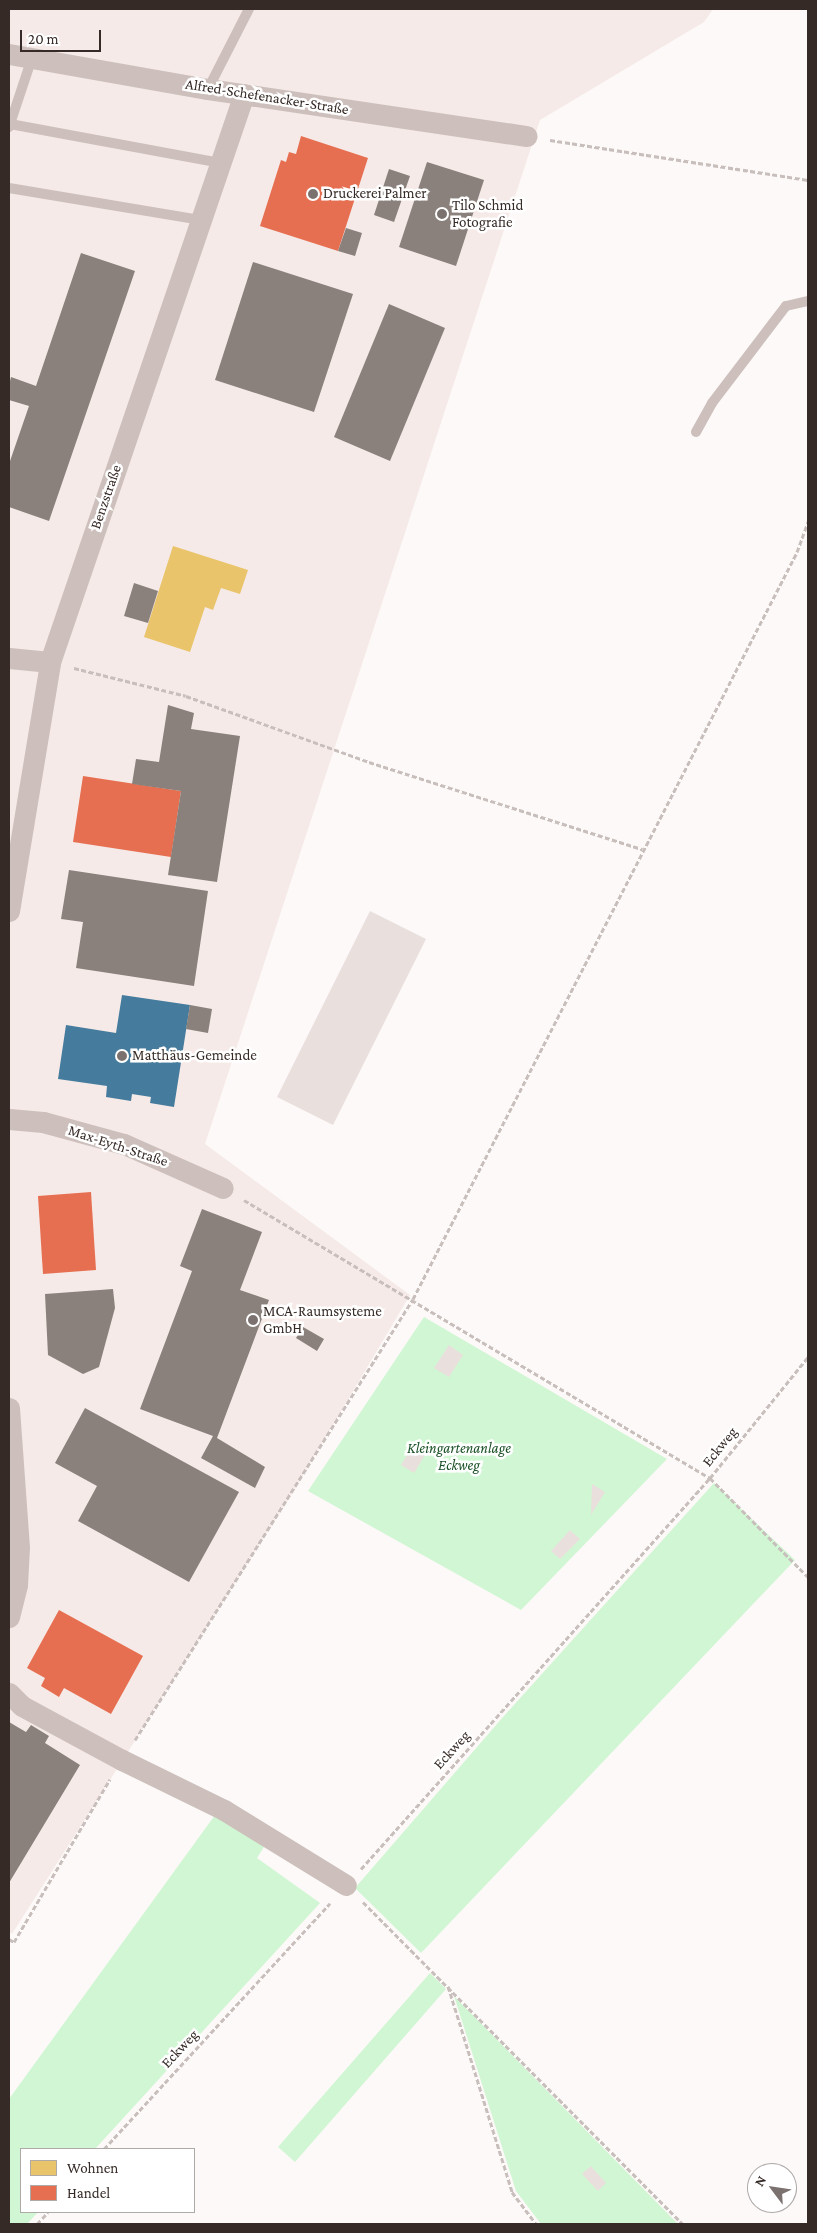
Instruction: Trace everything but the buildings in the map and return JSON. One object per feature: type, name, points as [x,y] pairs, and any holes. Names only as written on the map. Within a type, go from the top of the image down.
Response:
[{"type":"street","name":"Alfred-Schefenacker-Straße","points":[[9,54],[244,94],[527,136]]},
{"type":"street","name":"Benzstraße","points":[[9,911],[50,662],[244,94]]},
{"type":"street","points":[[9,658],[50,662]]},
{"type":"street","name":"Max-Eyth-Straße","points":[[9,1119],[43,1122],[124,1144],[223,1188]]},
{"type":"street","points":[[9,1408],[19,1547],[17,1585],[9,1617]]},
{"type":"street","points":[[9,1693],[22,1706],[122,1760],[224,1810],[346,1886]]},
{"type":"lane","points":[[208,88],[249,9]]},
{"type":"lane","points":[[32,58],[9,126],[221,163]]},
{"type":"lane","points":[[9,188],[201,220]]},
{"type":"lane","points":[[696,432],[712,403],[786,306],[808,301]]},
{"type":"path","points":[[527,136],[808,180]]},
{"type":"path","points":[[9,1939],[14,1942],[122,1760],[413,1299],[642,849],[798,552],[808,521]]},
{"type":"path","points":[[50,662],[186,696],[369,762],[642,849]]},
{"type":"path","points":[[223,1188],[413,1299],[710,1478],[808,1577]]},
{"type":"path","name":"Eckweg","points":[[105,2148],[346,1886],[710,1478],[808,1357]]},
{"type":"path","points":[[346,1886],[448,1986],[683,2224]]},
{"type":"path","points":[[448,1986],[512,2192],[536,2224]]},
{"type":"path","points":[[37,2224],[47,2213]]},
{"type":"shaded area","points":[[9,9],[713,9],[704,22],[540,120],[205,1144],[410,1295],[295,1489],[12,1934],[9,1932]]},
{"type":"green space","name":"Kleingartenanlage Eckweg","points":[[424,1317],[667,1459],[521,1610],[308,1491]]},
{"type":"green space","points":[[714,1483],[795,1560],[421,1953],[355,1888],[503,1717]]},
{"type":"green space","points":[[218,1811],[267,1842],[257,1858],[320,1903],[96,2148],[20,2148],[20,2213],[37,2213],[27,2224],[9,2224],[9,2099]]},
{"type":"green space","points":[[430,1973],[446,1989],[295,2162],[278,2147]]},
{"type":"green space","points":[[454,1996],[678,2224],[541,2224],[516,2191]]},
{"type":"place","name":"Druckerei Palmer","points":[[313,194]]},
{"type":"place","name":"Tilo Schmid Fotografie","points":[[442,214]]},
{"type":"place","name":"Matthäus-Gemeinde","points":[[122,1056]]},
{"type":"place","name":"MCA-Raumsysteme GmbH","points":[[253,1320]]}]
